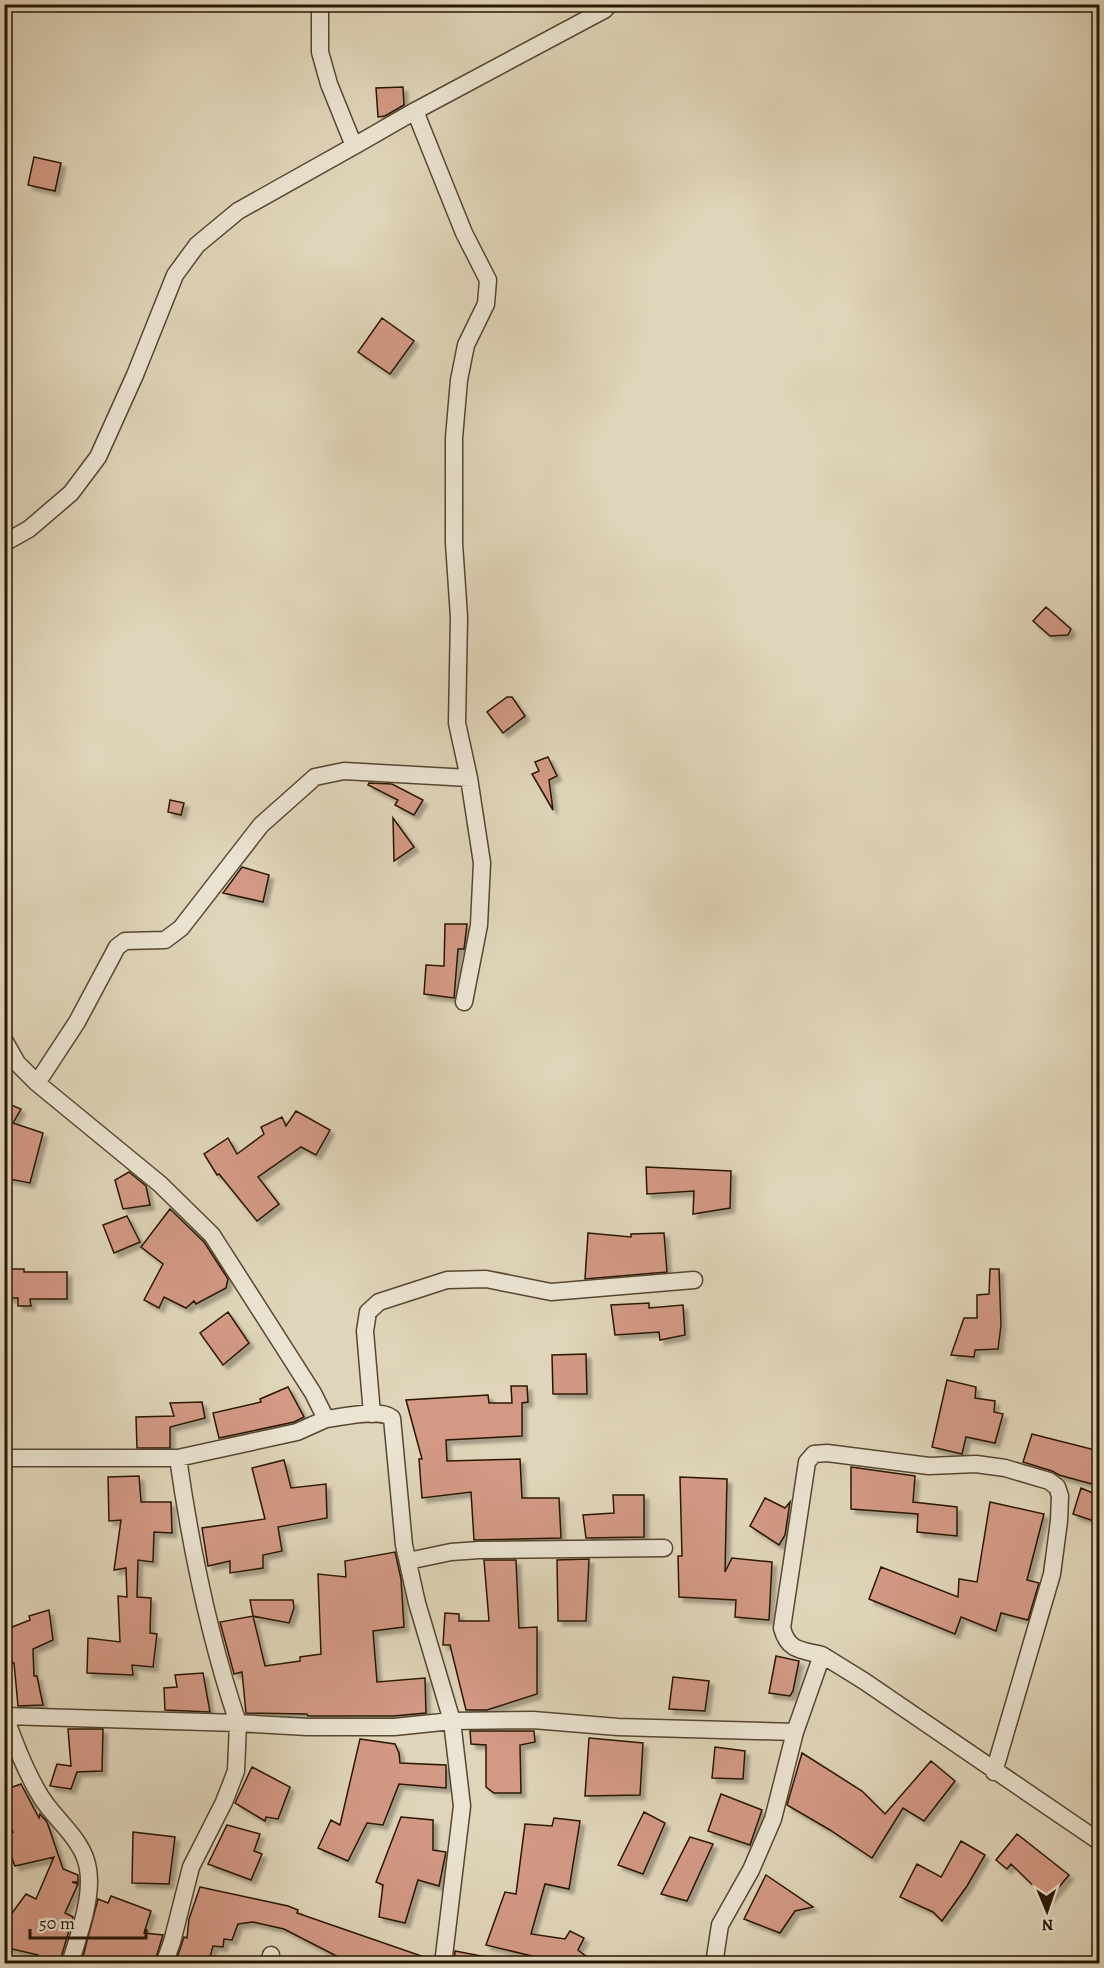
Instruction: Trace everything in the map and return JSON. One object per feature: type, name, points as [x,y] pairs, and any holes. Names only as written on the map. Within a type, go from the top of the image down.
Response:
[{"type":"street","points":[[320,4],[320,52],[329,84],[354,146]]},
{"type":"street","points":[[4,543],[30,529],[71,493],[98,457],[135,375],[175,275],[197,245],[238,211],[415,111],[604,10],[610,4]]},
{"type":"street","points":[[415,111],[464,233],[488,280],[486,304],[466,345],[459,380],[454,438],[454,543],[459,617],[457,723],[469,778],[482,863],[479,925],[464,1002]]},
{"type":"street","points":[[37,1083],[77,1022],[117,947],[125,941],[165,940],[180,928],[261,825],[315,777],[344,771],[469,778]]},
{"type":"street","points":[[4,1040],[17,1063],[37,1083],[160,1184],[212,1235],[313,1393],[326,1419]]},
{"type":"street","points":[[372,1414],[365,1331],[368,1312],[379,1302],[447,1280],[486,1279],[551,1292],[694,1280]]},
{"type":"street","points":[[4,1458],[178,1458],[297,1432],[326,1419],[372,1414],[387,1414],[392,1418],[404,1545],[417,1604],[452,1722],[462,1806],[443,1964]]},
{"type":"street","points":[[994,1772],[1052,1574],[1059,1521],[1060,1496],[1057,1487],[1049,1481],[1005,1468],[976,1464],[929,1466],[827,1453],[814,1454],[807,1462],[782,1628],[786,1640],[794,1648],[822,1655],[926,1723],[994,1772],[1100,1842]]},
{"type":"street","points":[[164,1964],[172,1942],[191,1867],[224,1802],[236,1771],[238,1723],[208,1624],[187,1518],[178,1458]]},
{"type":"street","points":[[408,1561],[452,1552],[479,1550],[664,1548]]},
{"type":"street","points":[[714,1964],[720,1925],[751,1870],[773,1819],[795,1732],[822,1655]]},
{"type":"street","points":[[70,1964],[83,1918],[89,1880],[88,1867],[80,1848],[36,1788],[5,1714],[307,1727],[394,1727],[452,1722],[556,1721],[618,1727],[795,1732]]},
{"type":"building","points":[[403,87],[404,105],[385,116],[378,117],[376,88]]},
{"type":"building","points":[[34,157],[61,163],[55,191],[28,185]]},
{"type":"building","points":[[382,318],[414,341],[390,374],[358,352]]},
{"type":"building","points":[[1046,607],[1071,629],[1068,635],[1050,636],[1033,621]]},
{"type":"building","points":[[507,697],[512,697],[525,716],[503,733],[487,712]]},
{"type":"building","points":[[548,757],[557,776],[549,780],[553,810],[532,774],[539,771],[535,762]]},
{"type":"building","points":[[369,783],[392,784],[423,800],[414,815],[395,805],[398,800],[368,785]]},
{"type":"building","points":[[170,800],[184,803],[181,815],[168,812]]},
{"type":"building","points":[[393,818],[414,847],[394,861]]},
{"type":"building","points":[[242,867],[269,875],[263,902],[223,893]]},
{"type":"building","points":[[445,924],[467,924],[464,949],[458,949],[454,998],[424,994],[426,965],[444,966]]},
{"type":"building","points":[[4,1102],[21,1109],[13,1123],[43,1133],[30,1183],[4,1178]]},
{"type":"building","points":[[296,1111],[330,1130],[316,1155],[301,1147],[258,1177],[279,1204],[257,1221],[219,1174],[217,1175],[204,1154],[228,1138],[237,1154],[264,1134],[261,1127],[282,1117],[286,1126]]},
{"type":"building","points":[[646,1167],[731,1171],[730,1208],[693,1214],[694,1191],[647,1194]]},
{"type":"building","points":[[129,1172],[146,1186],[150,1205],[123,1209],[115,1180]]},
{"type":"building","points":[[170,1209],[204,1242],[228,1279],[226,1288],[196,1304],[194,1301],[186,1308],[164,1297],[159,1308],[144,1300],[163,1264],[141,1247]]},
{"type":"building","points":[[127,1216],[140,1242],[114,1253],[103,1225]]},
{"type":"building","points":[[588,1233],[631,1237],[631,1234],[664,1233],[667,1272],[585,1279]]},
{"type":"building","points":[[4,1269],[24,1269],[24,1272],[67,1272],[67,1299],[30,1299],[31,1306],[18,1306],[18,1298],[4,1298]]},
{"type":"building","points":[[990,1269],[999,1269],[1001,1325],[998,1349],[975,1350],[974,1357],[951,1355],[964,1318],[977,1318],[977,1295],[989,1294]]},
{"type":"building","points":[[649,1303],[649,1308],[683,1305],[685,1335],[660,1340],[659,1332],[615,1335],[611,1305]]},
{"type":"building","points":[[228,1312],[249,1343],[223,1365],[200,1333]]},
{"type":"building","points":[[586,1354],[587,1394],[553,1394],[552,1355]]},
{"type":"building","points":[[947,1380],[976,1387],[975,1398],[995,1401],[994,1412],[1003,1414],[995,1443],[966,1437],[962,1454],[932,1447]]},
{"type":"building","points":[[511,1386],[527,1386],[528,1402],[522,1403],[522,1436],[446,1440],[447,1461],[520,1459],[522,1498],[559,1498],[561,1538],[474,1540],[471,1492],[422,1498],[419,1459],[422,1459],[406,1400],[488,1395],[489,1403],[512,1403]]},
{"type":"building","points":[[288,1387],[304,1417],[294,1422],[219,1438],[213,1413],[261,1402],[260,1399]]},
{"type":"building","points":[[202,1402],[205,1418],[170,1427],[170,1448],[137,1448],[136,1417],[174,1416],[170,1403]]},
{"type":"building","points":[[1032,1434],[1099,1451],[1092,1484],[1023,1462]]},
{"type":"building","points":[[284,1460],[291,1488],[326,1484],[327,1518],[278,1527],[282,1551],[263,1555],[263,1568],[230,1573],[230,1561],[208,1566],[202,1528],[265,1519],[252,1468]]},
{"type":"building","points":[[851,1467],[915,1476],[913,1502],[957,1507],[957,1536],[917,1532],[918,1514],[851,1509]]},
{"type":"building","points":[[139,1476],[141,1502],[171,1502],[172,1533],[154,1532],[153,1562],[138,1560],[137,1597],[151,1598],[150,1633],[157,1634],[153,1667],[132,1665],[133,1675],[87,1673],[88,1638],[120,1642],[118,1596],[127,1597],[126,1568],[114,1570],[121,1520],[109,1521],[108,1477]]},
{"type":"building","points":[[680,1477],[727,1479],[725,1572],[732,1558],[772,1562],[769,1620],[735,1617],[736,1600],[679,1597],[678,1556],[682,1556]]},
{"type":"building","points":[[1081,1488],[1100,1496],[1100,1523],[1073,1514]]},
{"type":"building","points":[[613,1495],[644,1495],[644,1537],[586,1538],[583,1515],[614,1513]]},
{"type":"building","points":[[765,1498],[785,1508],[790,1502],[785,1535],[779,1545],[750,1526]]},
{"type":"building","points":[[990,1502],[1044,1514],[1027,1580],[1039,1583],[1028,1620],[1001,1613],[996,1631],[961,1617],[955,1634],[869,1599],[881,1567],[958,1597],[959,1579],[977,1582]]},
{"type":"building","points":[[395,1552],[401,1579],[404,1627],[373,1631],[377,1682],[425,1678],[426,1713],[393,1716],[308,1716],[307,1714],[246,1713],[242,1672],[234,1674],[220,1622],[253,1616],[265,1666],[300,1661],[300,1657],[321,1654],[318,1574],[346,1577],[345,1561]]},
{"type":"building","points":[[589,1559],[586,1621],[558,1621],[557,1560]]},
{"type":"building","points":[[484,1560],[516,1560],[519,1628],[537,1627],[537,1694],[487,1710],[466,1710],[450,1645],[443,1645],[445,1613],[459,1614],[459,1621],[489,1621]]},
{"type":"building","points":[[250,1600],[293,1600],[294,1608],[289,1623],[253,1616]]},
{"type":"building","points":[[49,1610],[53,1640],[33,1649],[34,1676],[37,1676],[43,1705],[18,1706],[14,1663],[12,1663],[7,1629],[30,1620],[29,1616]]},
{"type":"building","points":[[776,1656],[799,1661],[790,1696],[769,1693]]},
{"type":"building","points":[[203,1673],[210,1712],[165,1710],[164,1688],[177,1687],[175,1675]]},
{"type":"building","points":[[673,1677],[709,1681],[705,1711],[669,1709]]},
{"type":"building","points":[[68,1729],[103,1729],[102,1771],[77,1772],[71,1789],[50,1786],[57,1764],[71,1766]]},
{"type":"building","points":[[470,1731],[534,1731],[535,1742],[520,1745],[521,1793],[494,1793],[486,1787],[486,1745],[471,1744]]},
{"type":"building","points":[[589,1738],[643,1743],[640,1795],[585,1796]]},
{"type":"building","points":[[360,1739],[395,1744],[400,1763],[446,1765],[446,1788],[399,1784],[383,1825],[367,1823],[348,1861],[318,1848],[331,1820],[340,1825]]},
{"type":"building","points":[[715,1747],[745,1751],[743,1779],[712,1778]]},
{"type":"building","points":[[802,1753],[862,1791],[885,1814],[931,1761],[955,1781],[924,1821],[903,1808],[872,1858],[787,1805]]},
{"type":"building","points":[[252,1767],[290,1787],[278,1819],[266,1817],[265,1821],[235,1803]]},
{"type":"building","points":[[21,1784],[39,1818],[40,1814],[47,1822],[63,1869],[78,1875],[78,1882],[72,1882],[78,1884],[65,1913],[73,1917],[60,1961],[50,1958],[49,1964],[35,1964],[38,1955],[4,1947],[4,1924],[26,1894],[36,1899],[54,1857],[15,1866],[4,1837],[4,1833],[13,1832],[4,1813],[4,1790]]},
{"type":"building","points":[[721,1794],[762,1810],[750,1845],[708,1831]]},
{"type":"building","points":[[644,1812],[665,1823],[643,1874],[618,1865]]},
{"type":"building","points":[[401,1817],[433,1820],[433,1850],[446,1852],[439,1886],[418,1880],[405,1923],[379,1917],[383,1885],[376,1882]]},
{"type":"building","points":[[554,1818],[580,1821],[569,1889],[545,1884],[531,1934],[565,1939],[570,1931],[584,1938],[578,1950],[596,1964],[552,1964],[553,1961],[486,1945],[505,1892],[516,1894],[525,1824],[552,1826]]},
{"type":"building","points":[[227,1825],[260,1834],[254,1851],[262,1854],[251,1880],[208,1864]]},
{"type":"building","points":[[133,1832],[175,1837],[169,1884],[132,1883]]},
{"type":"building","points":[[1017,1834],[1069,1875],[1048,1900],[1011,1864],[1007,1869],[996,1860]]},
{"type":"building","points":[[690,1837],[713,1844],[687,1901],[661,1894]]},
{"type":"building","points":[[961,1841],[985,1855],[967,1886],[942,1921],[933,1912],[900,1897],[917,1864],[941,1877]]},
{"type":"building","points":[[766,1875],[813,1907],[795,1911],[780,1933],[744,1919]]},
{"type":"building","points":[[200,1887],[288,1906],[298,1910],[297,1913],[433,1960],[433,1964],[352,1964],[284,1929],[253,1922],[238,1924],[232,1940],[224,1939],[223,1947],[213,1946],[208,1964],[175,1964],[184,1937],[187,1938],[189,1919]]},
{"type":"building","points":[[111,1896],[151,1911],[144,1933],[163,1935],[154,1964],[81,1964],[98,1899],[108,1903]]},
{"type":"building","points":[[455,1951],[487,1957],[487,1964],[454,1964]]}]
